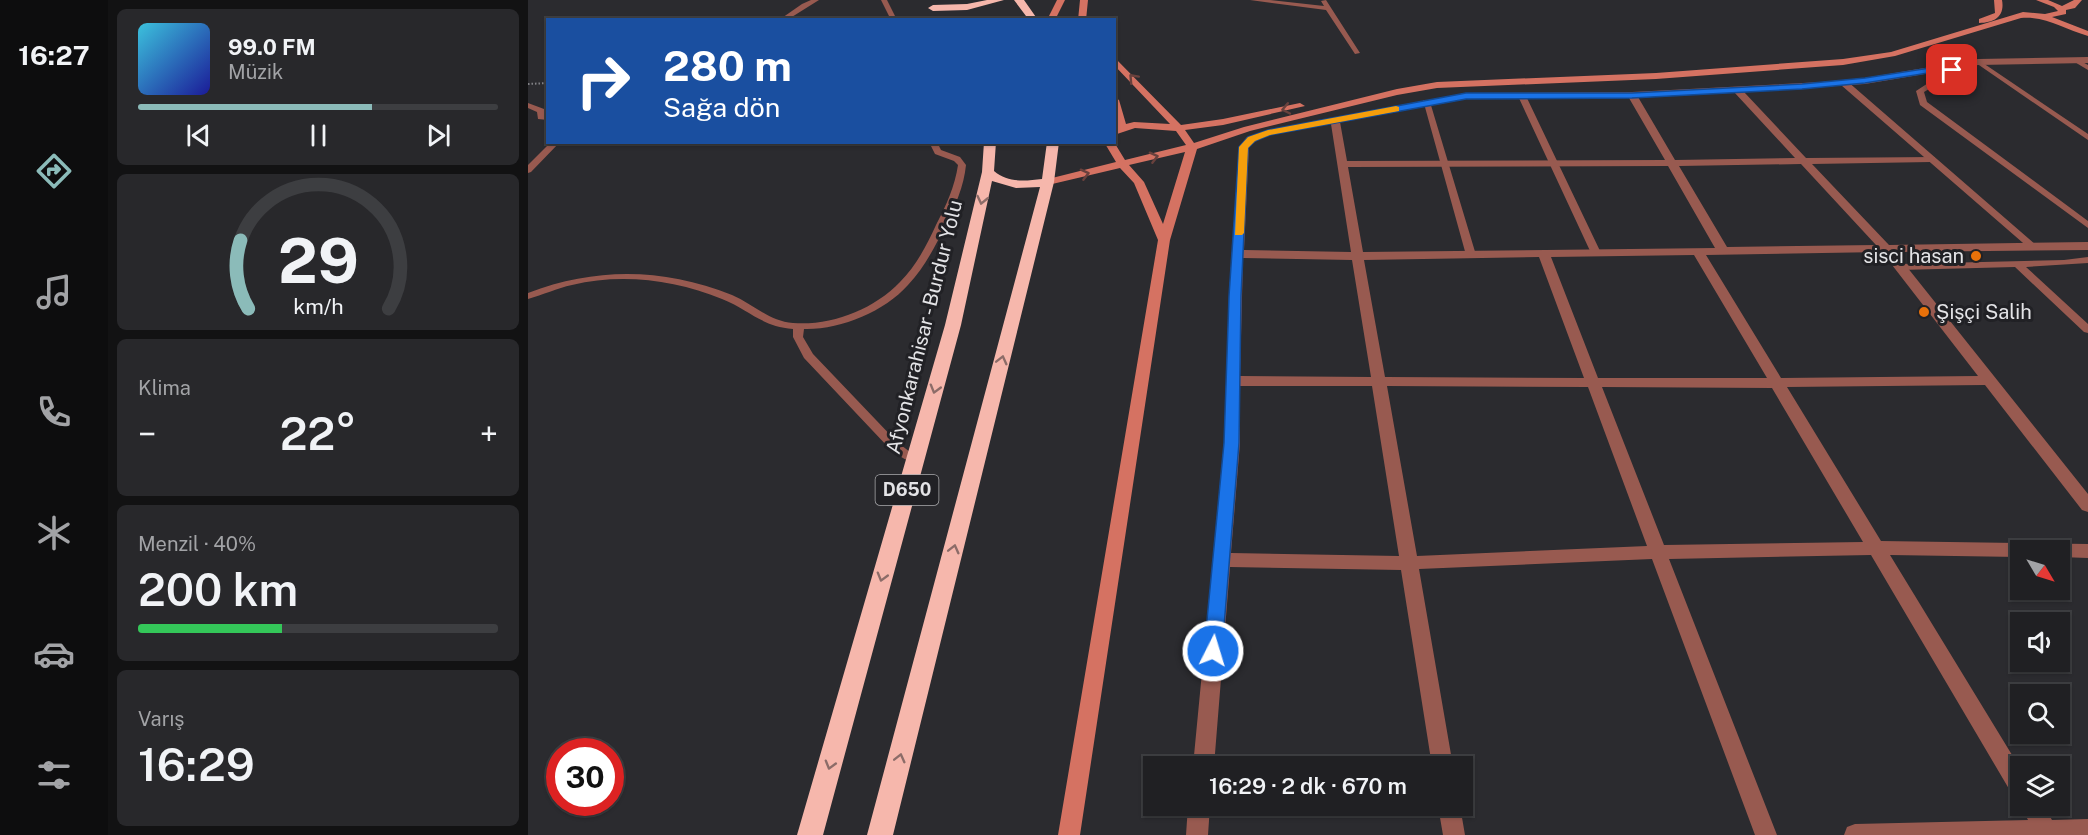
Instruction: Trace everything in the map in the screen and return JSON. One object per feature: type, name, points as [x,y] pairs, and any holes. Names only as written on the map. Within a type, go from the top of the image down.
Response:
[{"type":"highway","points":[[926,0],[940,18]]},
{"type":"highway","points":[[933,9],[967,7],[999,0]]},
{"type":"highway","points":[[1018,0],[1032,18]]},
{"type":"highway","name":"Afyonkarahisar - Burdur Yolu","points":[[810,835],[953,325],[988,172],[990,144]]},
{"type":"highway","name":"D650","points":[[880,835],[1048,182],[1053,144]]},
{"type":"highway","points":[[988,172],[995,179],[1010,184],[1048,182]]},
{"type":"main road","points":[[1052,18],[1061,0]]},
{"type":"main road","points":[[1082,18],[1084,0]]},
{"type":"main road","points":[[2040,0],[2088,24]]},
{"type":"main road","points":[[1048,182],[1192,147],[1247,129],[1397,92],[1437,86],[1649,76],[1843,62],[1892,54],[2020,16],[2054,16],[2078,0]]},
{"type":"main road","points":[[1117,128],[1147,124],[1179,128],[1222,122],[1389,88],[1453,79],[1662,71],[1834,56],[1878,48],[1988,20],[1998,14],[1999,3],[2088,34]]},
{"type":"main road","points":[[1116,61],[1179,128],[1192,147]]},
{"type":"main road","points":[[1110,144],[1122,164],[1139,182],[1164,240]]},
{"type":"main road","points":[[1069,835],[1164,240],[1192,147]]},
{"type":"street","points":[[1204,756],[1232,443],[1237,254],[1244,147],[1251,139],[1262,134],[1466,96],[1632,95],[1844,83],[1978,62],[2082,60]]},
{"type":"street","points":[[1736,89],[1886,249],[2088,506]]},
{"type":"street","points":[[1632,95],[1723,251]]},
{"type":"street","points":[[1335,121],[1441,756]]},
{"type":"street","points":[[1342,164],[1672,163],[1931,159]]},
{"type":"street","points":[[1237,254],[1471,255],[2088,246]]},
{"type":"street","points":[[1698,252],[2010,770]]},
{"type":"street","points":[[1544,254],[1766,835]]},
{"type":"street","points":[[1233,381],[1989,380]]},
{"type":"street","points":[[1221,560],[1409,563],[1658,552],[1876,548],[2088,551]]},
{"type":"street","points":[[1197,835],[1198,816]]},
{"type":"street","points":[[1451,816],[1454,835]]},
{"type":"street","points":[[2038,816],[2048,833]]},
{"type":"street","points":[[1855,835],[2048,833],[2088,830]]},
{"type":"lane","points":[[785,18],[804,4],[816,0]]},
{"type":"lane","points":[[884,0],[893,18]]},
{"type":"lane","points":[[1253,0],[1328,8]]},
{"type":"lane","points":[[1323,0],[1357,53]]},
{"type":"lane","points":[[2082,60],[2088,68]]},
{"type":"lane","points":[[1978,62],[2088,138]]},
{"type":"lane","points":[[1949,67],[1952,70],[1948,74],[1920,91],[1923,103],[2088,225]]},
{"type":"lane","points":[[1844,83],[2033,247]]},
{"type":"lane","points":[[1522,96],[1596,253]]},
{"type":"lane","points":[[1426,102],[1471,255]]},
{"type":"lane","points":[[532,106],[540,111],[540,117],[546,118]]},
{"type":"lane","points":[[528,170],[554,144]]},
{"type":"lane","points":[[528,296],[576,280],[628,275],[672,281],[710,291],[743,304],[775,323],[799,326],[827,323],[854,315],[888,297],[909,279],[938,232],[962,169],[960,161],[938,152],[934,144]]},
{"type":"lane","points":[[2068,246],[2088,259]]},
{"type":"lane","points":[[1900,267],[2064,263],[2088,259]]},
{"type":"lane","points":[[2018,264],[2088,330]]},
{"type":"lane","points":[[799,326],[798,337],[808,356],[893,445],[906,455],[916,458]]},
{"type":"path","points":[[528,84],[546,83]]},
{"type":"slow traffic","points":[[1239,233],[1244,147],[1251,139],[1268,133],[1396,109]]},
{"type":"place","name":"sisci hasan","points":[[1976,256]]},
{"type":"place","name":"Şişçi Salih","points":[[1924,312]]},
{"type":"route","points":[[1213,651],[1232,443],[1235,296],[1244,147],[1251,139],[1268,133],[1466,96],[1632,95],[1802,86],[1865,81],[1949,67],[1952,70]]}]
